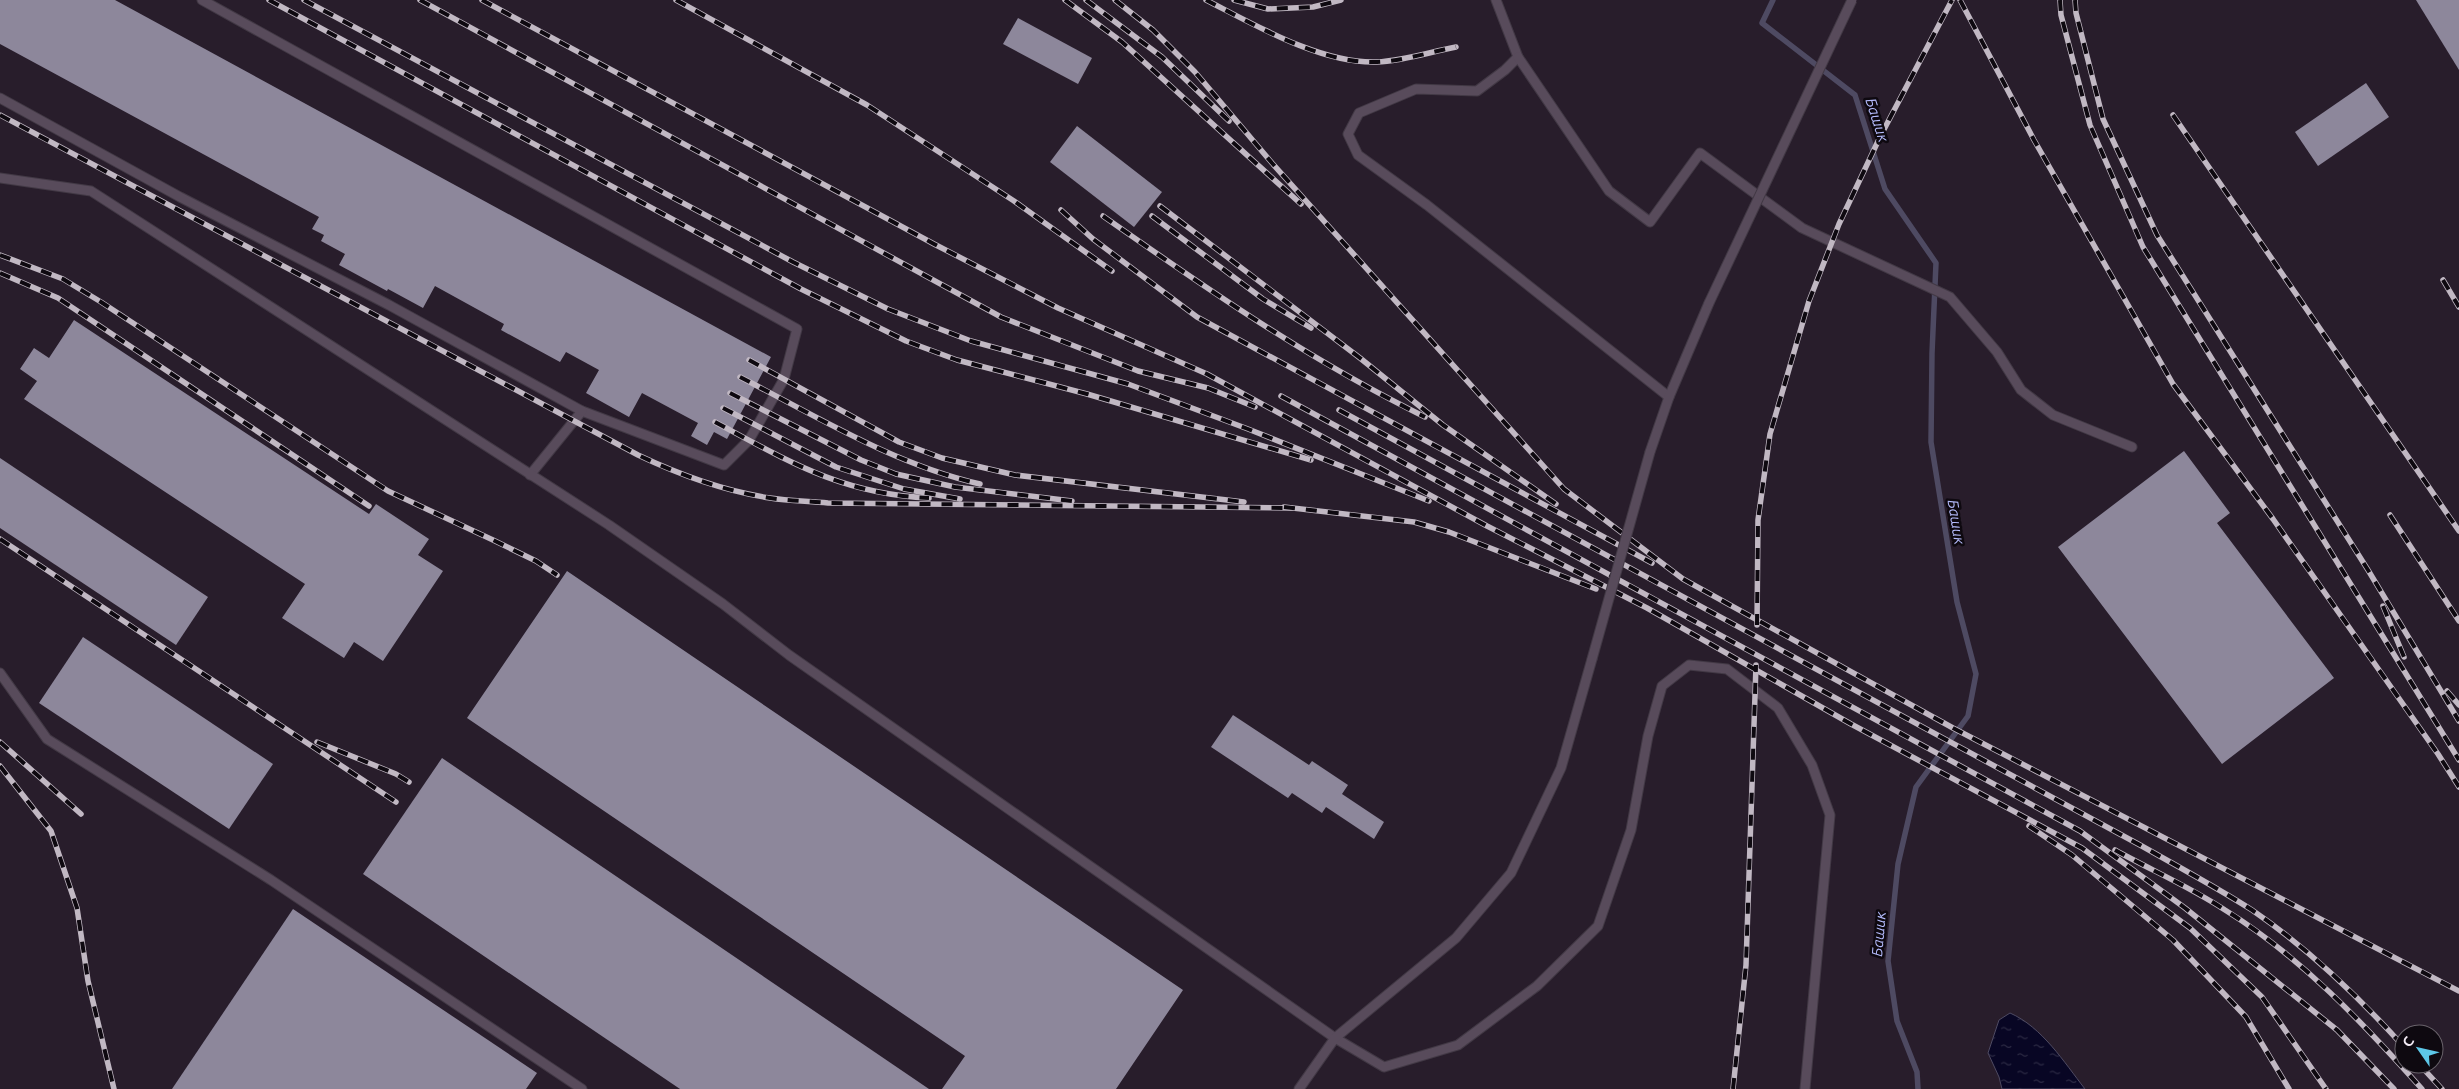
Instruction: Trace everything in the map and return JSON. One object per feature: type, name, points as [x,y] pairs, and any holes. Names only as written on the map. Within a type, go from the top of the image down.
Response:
[{"type":"lane","points":[[0,98],[171,193],[389,305],[582,411],[724,466],[749,440],[784,379],[797,329],[202,0]]},
{"type":"lane","points":[[1496,0],[1518,57],[1609,191],[1650,222],[1700,154],[1802,228],[1950,297],[1997,352],[2021,390],[2053,415],[2132,448]]},
{"type":"lane","points":[[1299,1089],[1335,1038],[1456,938],[1511,873],[1561,768],[1650,452],[1669,397],[1709,303],[1852,0]]},
{"type":"lane","points":[[1518,57],[1505,70],[1476,91],[1416,89],[1359,113],[1348,134],[1358,155],[1427,205],[1669,397]]},
{"type":"lane","points":[[0,178],[91,191],[609,525],[723,604],[790,655],[1335,1038],[1384,1068],[1458,1045],[1537,986],[1598,926],[1631,830],[1648,736],[1662,686],[1689,665],[1727,669],[1778,708],[1812,765],[1830,815],[1806,1089]]},
{"type":"lane","points":[[530,475],[582,411]]},
{"type":"lane","points":[[0,673],[47,739],[271,880],[582,1089]]},
{"type":"water","points":[[2010,1013],[2022,1019],[2052,1046],[2085,1089],[2002,1089],[1999,1077],[1988,1053],[1999,1020]]},
{"type":"building","points":[[0,0],[115,0],[771,357],[727,439],[714,432],[707,445],[691,436],[698,423],[642,393],[629,417],[586,393],[599,370],[566,352],[560,362],[501,330],[504,324],[435,286],[423,308],[339,265],[345,254],[321,241],[324,235],[312,229],[319,217],[0,44]]},
{"type":"building","points":[[2416,0],[2459,0],[2459,70]]},
{"type":"building","points":[[1018,18],[1092,58],[1078,84],[1003,44]]},
{"type":"building","points":[[2366,83],[2389,117],[2318,166],[2295,132]]},
{"type":"building","points":[[1077,126],[1162,192],[1134,227],[1050,162]]},
{"type":"building","points":[[74,320],[369,514],[376,504],[429,539],[418,555],[443,571],[383,661],[354,642],[344,658],[282,618],[305,584],[24,399],[37,381],[20,369],[34,348],[49,358]]},
{"type":"building","points":[[2184,451],[2230,513],[2217,523],[2334,678],[2222,764],[2058,547]]},
{"type":"building","points":[[0,458],[208,597],[176,645],[0,528]]},
{"type":"building","points":[[567,571],[1183,990],[1116,1089],[942,1089],[965,1056],[467,718]]},
{"type":"building","points":[[83,637],[273,764],[229,829],[39,703]]},
{"type":"building","points":[[1233,715],[1309,765],[1312,761],[1348,785],[1342,794],[1384,822],[1374,839],[1326,807],[1322,813],[1292,793],[1288,798],[1211,747]]},
{"type":"building","points":[[442,758],[929,1089],[680,1089],[363,874]]},
{"type":"building","points":[[293,909],[537,1073],[526,1089],[172,1089]]},
{"type":"waterway","name":"Башик","points":[[1773,0],[1762,23],[1855,95],[1885,189],[1936,263],[1931,442],[1957,602],[1976,674],[1968,716],[1916,787],[1898,864],[1888,961],[1897,1021],[1917,1072],[1918,1089]]},
{"type":"railway","points":[[269,0],[801,289],[906,341],[957,360],[1087,394],[1311,460]]},
{"type":"railway","points":[[304,0],[793,262],[888,309],[971,341],[1128,384],[1248,429],[1429,501]]},
{"type":"railway","points":[[420,0],[1001,317],[1138,371],[1208,388],[1255,407]]},
{"type":"railway","points":[[482,0],[934,244],[1058,308],[1207,374],[1487,526],[1647,608],[1851,724],[2082,848],[2190,928],[2262,997],[2326,1089]]},
{"type":"railway","points":[[676,0],[867,105],[1014,201],[1112,271]]},
{"type":"railway","points":[[1065,0],[1122,42],[1301,204]]},
{"type":"railway","points":[[1086,0],[1162,57],[1229,121]]},
{"type":"railway","points":[[1115,0],[1153,30],[1195,72],[1272,163],[1564,489],[1683,579],[1953,728],[2459,991]]},
{"type":"railway","points":[[1206,0],[1289,41],[1334,57],[1377,62],[1397,60],[1456,47]]},
{"type":"railway","points":[[1234,0],[1268,9],[1313,7],[1341,0]]},
{"type":"railway","points":[[1757,625],[1758,520],[1770,434],[1809,301],[1839,224],[1880,137],[1952,0]]},
{"type":"railway","points":[[1960,0],[2034,140],[2173,384],[2273,519],[2438,754],[2459,787]]},
{"type":"railway","points":[[2060,0],[2061,15],[2090,125],[2143,247],[2459,760]]},
{"type":"railway","points":[[2075,0],[2076,13],[2103,119],[2157,235],[2368,570],[2459,721]]},
{"type":"railway","points":[[0,115],[638,455],[686,476],[719,487],[770,498],[828,503],[1291,508]]},
{"type":"railway","points":[[2173,115],[2459,531]]},
{"type":"railway","points":[[1160,206],[1360,358],[1443,425],[1556,504]]},
{"type":"railway","points":[[1061,210],[1093,239],[1197,317],[1652,563]]},
{"type":"railway","points":[[1103,216],[1221,297],[1300,348],[1425,417]]},
{"type":"railway","points":[[1152,216],[1263,299],[1311,328]]},
{"type":"railway","points":[[0,255],[63,279],[101,302],[388,491],[536,561],[557,575]]},
{"type":"railway","points":[[0,273],[58,298],[369,506]]},
{"type":"railway","points":[[2443,280],[2459,307]]},
{"type":"railway","points":[[749,360],[899,442],[942,458],[1015,475],[1244,502]]},
{"type":"railway","points":[[740,377],[886,452],[948,475],[980,484]]},
{"type":"railway","points":[[730,393],[861,460],[896,474],[955,487],[1072,501]]},
{"type":"railway","points":[[1281,396],[2080,831],[2185,908],[2337,1030],[2394,1089]]},
{"type":"railway","points":[[723,408],[836,467],[904,489],[960,499]]},
{"type":"railway","points":[[1339,410],[2225,893],[2273,925],[2313,957],[2351,992],[2394,1036]]},
{"type":"railway","points":[[715,422],[793,463],[843,483],[869,490],[929,498]]},
{"type":"railway","points":[[1284,507],[1414,522],[1449,532],[1596,589]]},
{"type":"railway","points":[[2390,515],[2459,621]]},
{"type":"railway","points":[[0,539],[396,802]]},
{"type":"railway","points":[[2383,606],[2404,657]]},
{"type":"railway","points":[[1733,1089],[1746,965],[1756,665]]},
{"type":"railway","points":[[2447,691],[2459,705]]},
{"type":"railway","points":[[0,742],[81,814]]},
{"type":"railway","points":[[317,742],[396,774],[409,782]]},
{"type":"railway","points":[[0,766],[51,831],[77,908],[88,981],[114,1089]]},
{"type":"railway","points":[[2029,826],[2072,855],[2173,940],[2246,1017],[2289,1089]]},
{"type":"railway","points":[[2115,850],[2212,902],[2253,928],[2280,949],[2330,992],[2422,1089]]},
{"type":"railway","points":[[2428,1074],[2442,1089]]}]
